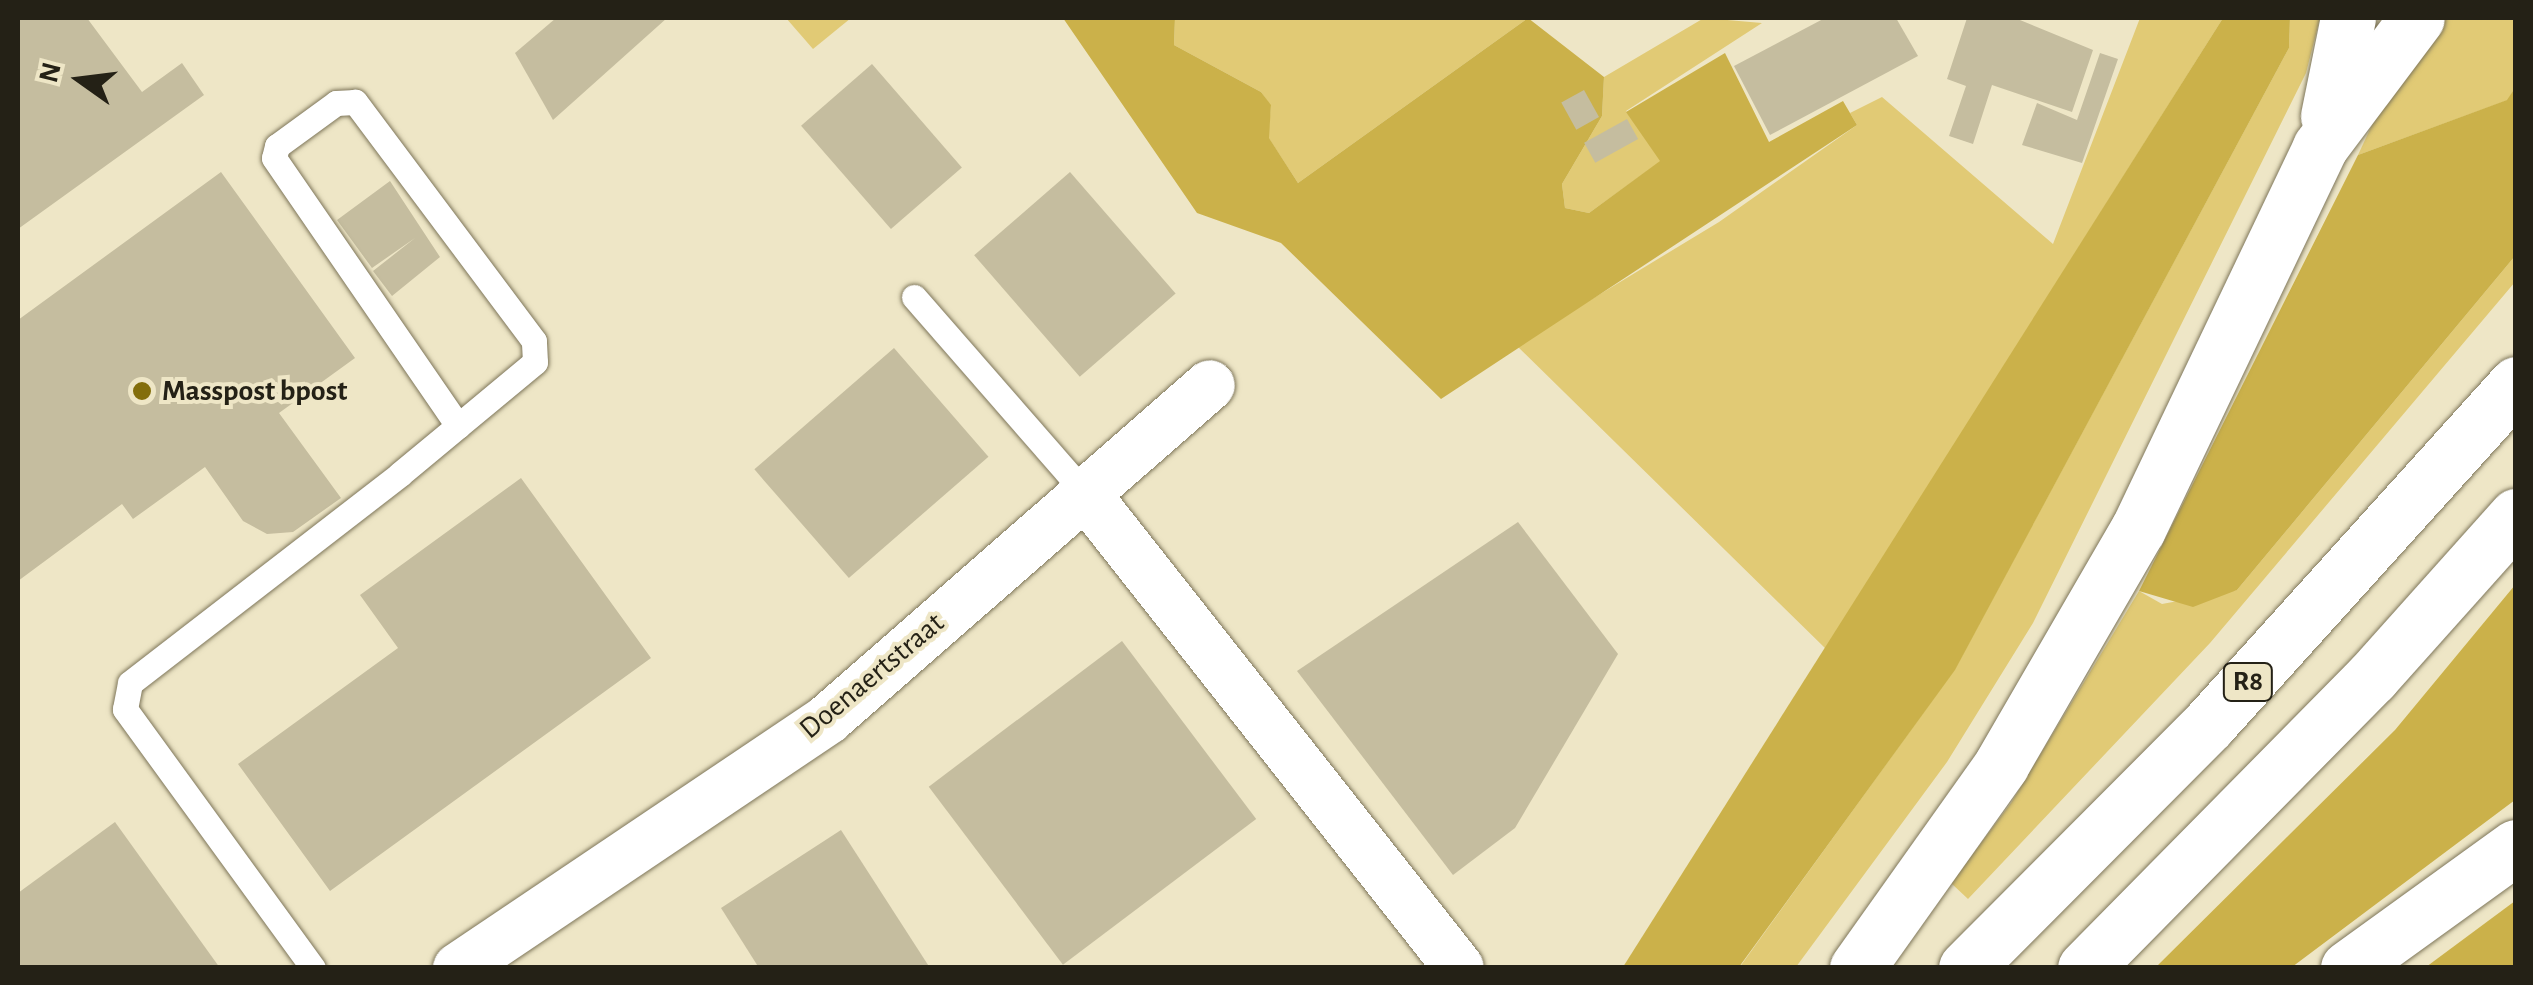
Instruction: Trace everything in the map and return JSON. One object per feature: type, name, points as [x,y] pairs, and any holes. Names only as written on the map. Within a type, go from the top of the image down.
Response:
[{"type":"highway","points":[[2320,148],[2348,18]]},
{"type":"highway","points":[[1857,968],[2001,765],[2138,530],[2320,148],[2417,18]]},
{"type":"highway","name":"R8","points":[[1966,968],[2209,724],[2516,384]]},
{"type":"highway","points":[[2085,968],[2372,677],[2516,516]]},
{"type":"highway","points":[[2348,968],[2516,847]]},
{"type":"street","name":"Doenaertstraat","points":[[458,968],[828,720],[1083,491],[1210,385]]},
{"type":"street","points":[[1083,491],[1459,968]]},
{"type":"lane","points":[[314,968],[125,709],[130,683],[458,426],[535,362],[534,341],[355,102],[336,103],[278,146],[274,158],[458,426]]},
{"type":"lane","points":[[914,297],[1083,491]]},
{"type":"shaded area","points":[[786,18],[851,18],[813,49]]},
{"type":"shaded area","points":[[1063,18],[1175,18],[1174,45],[1261,92],[1271,105],[1269,138],[1298,183],[1528,18],[1604,77],[1602,116],[1562,184],[1565,208],[1589,213],[1660,161],[1626,112],[1725,53],[1769,142],[1843,101],[1857,125],[1441,399],[1281,243],[1197,213]]},
{"type":"shaded area","points":[[1175,18],[1528,18],[1298,183],[1268,137],[1271,106],[1261,92],[1174,45]]},
{"type":"shaded area","points":[[1704,18],[1762,23],[1626,111],[1661,161],[1589,213],[1565,208],[1562,184],[1602,116],[1604,77]]},
{"type":"shaded area","points":[[2140,18],[2223,18],[1826,649],[1516,345],[1719,222],[1857,125],[1850,113],[1882,97],[2053,244]]},
{"type":"shaded area","points":[[2223,18],[2290,18],[2289,48],[1955,670],[1739,967],[1623,967]]},
{"type":"shaded area","points":[[2290,18],[2320,18],[2306,73],[2033,623],[1947,762],[1796,967],[1739,968],[1955,669],[2289,48]]},
{"type":"shaded area","points":[[2439,18],[2515,18],[2515,88],[2508,100],[2358,155],[2404,56]]},
{"type":"shaded area","points":[[2515,88],[2515,256],[2237,590],[2193,607],[2139,591],[2358,155],[2507,100]]},
{"type":"shaded area","points":[[2515,256],[2515,282],[2210,643],[1968,899],[1951,883],[2011,803],[2139,591],[2162,604],[2237,590]]},
{"type":"shaded area","points":[[2515,585],[2515,800],[2292,967],[2156,967],[2395,730]]},
{"type":"shaded area","points":[[2515,901],[2515,967],[2426,967]]},
{"type":"building","points":[[18,18],[87,18],[142,92],[182,63],[204,95],[18,229]]},
{"type":"building","points":[[556,18],[667,18],[553,120],[515,53]]},
{"type":"building","points":[[1825,18],[1896,18],[1918,56],[1770,135],[1734,66]]},
{"type":"building","points":[[1967,18],[2015,18],[2093,50],[2072,112],[1992,85],[1973,144],[1949,136],[1966,86],[1947,79]]},
{"type":"building","points":[[2100,53],[2118,59],[2082,163],[2022,145],[2037,103],[2077,120]]},
{"type":"building","points":[[872,64],[962,167],[891,229],[801,126]]},
{"type":"building","points":[[1584,90],[1599,117],[1576,130],[1561,103]]},
{"type":"building","points":[[1627,119],[1638,139],[1595,163],[1584,143]]},
{"type":"building","points":[[221,172],[355,358],[279,413],[341,498],[293,532],[267,534],[243,521],[205,467],[133,519],[122,504],[18,581],[18,320]]},
{"type":"building","points":[[1070,172],[1176,294],[1080,377],[974,255]]},
{"type":"building","points":[[390,181],[440,257],[392,296],[373,271],[415,238],[372,268],[337,220]]},
{"type":"building","points":[[894,348],[988,457],[849,578],[754,469]]},
{"type":"building","points":[[521,478],[651,658],[330,891],[238,764],[398,648],[360,595]]},
{"type":"building","points":[[1518,522],[1618,654],[1515,828],[1453,875],[1297,671]]},
{"type":"building","points":[[1122,641],[1256,819],[1063,965],[929,787]]},
{"type":"building","points":[[115,822],[220,968],[18,965],[18,893]]},
{"type":"building","points":[[841,830],[930,968],[759,968],[721,908]]},
{"type":"place","name":"Masspost bpost","points":[[142,391]]}]
